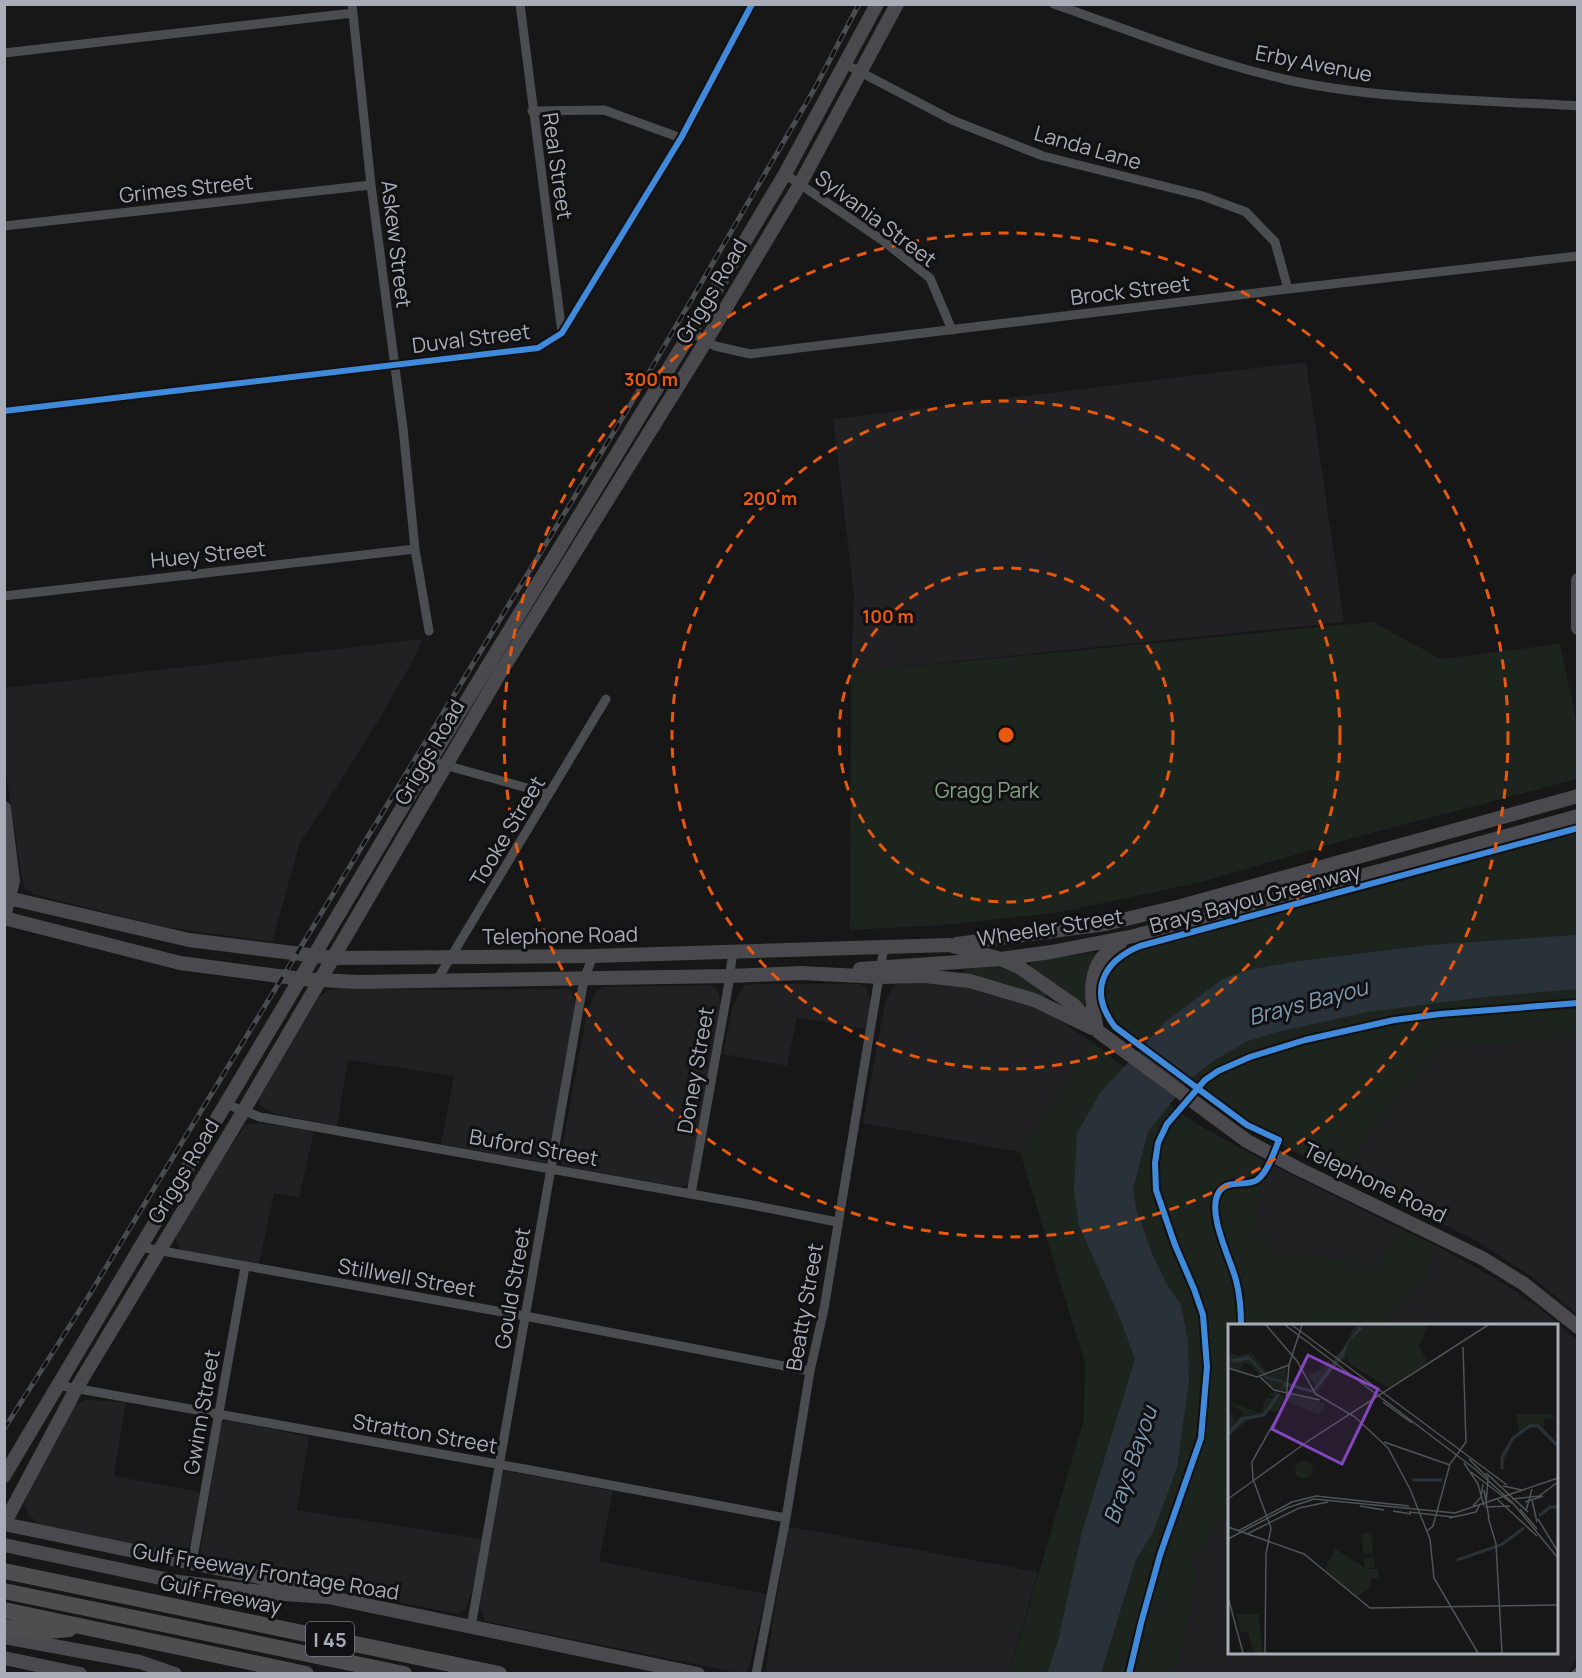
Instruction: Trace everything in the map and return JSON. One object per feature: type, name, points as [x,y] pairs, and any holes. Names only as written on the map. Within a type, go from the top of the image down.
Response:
[{"type":"highway","name":"Gulf Freeway","points":[[4,1571],[499,1674]]},
{"type":"highway","name":"Gulf Freeway","points":[[4,1591],[404,1674]]},
{"type":"highway","name":"I 45","points":[[4,1610],[306,1674]]},
{"type":"highway","points":[[4,1627],[35,1632],[91,1627]]},
{"type":"main road","name":"Griggs Road","points":[[4,1476],[430,761],[785,174],[877,4]]},
{"type":"main road","name":"Griggs Road","points":[[5,1524],[76,1389],[244,1110],[445,766],[567,562],[706,341],[800,184],[897,4]]},
{"type":"main road","points":[[1578,580],[1578,628]]},
{"type":"main road","name":"Wheeler Street","points":[[949,945],[1105,924],[1578,796]]},
{"type":"main road","points":[[4,808],[13,881],[7,898],[4,918]]},
{"type":"main road","name":"Wheeler Street","points":[[881,972],[1051,952],[1134,936],[1578,816]]},
{"type":"main road","name":"Telephone Road","points":[[7,898],[189,940],[313,957],[592,956],[949,945],[1001,959],[1019,967],[1075,1006],[1098,1031],[1246,1141],[1482,1258],[1524,1284],[1578,1327]]},
{"type":"main road","name":"Telephone Road","points":[[4,918],[180,963],[301,979],[358,982],[881,972],[924,976],[970,981],[1034,1000],[1098,1031]]},
{"type":"main road","points":[[1098,1031],[1091,1002],[1091,986],[1098,963],[1110,948],[1134,936]]},
{"type":"main road","points":[[5,1524],[258,1577],[328,1597]]},
{"type":"main road","name":"Gulf Freeway Frontage Road","points":[[4,1545],[179,1582],[269,1593],[328,1597],[698,1674]]},
{"type":"main road","points":[[4,1636],[140,1662],[176,1674]]},
{"type":"main road","points":[[4,1658],[80,1674]]},
{"type":"street","name":"Real Street","points":[[520,4],[562,333]]},
{"type":"street","points":[[739,4],[751,7]]},
{"type":"street","name":"Erby Avenue","points":[[1054,4],[1227,64],[1289,80],[1362,92],[1578,106]]},
{"type":"street","name":"Duval Street","points":[[4,411],[538,348],[562,333],[681,138],[751,7]]},
{"type":"street","points":[[4,53],[353,9]]},
{"type":"street","name":"Askew Street","points":[[353,9],[371,185],[403,428],[415,549],[429,631]]},
{"type":"street","name":"Landa Lane","points":[[844,64],[952,120],[1043,156],[1203,196],[1246,212],[1275,242],[1288,289]]},
{"type":"street","points":[[532,111],[604,110],[681,138]]},
{"type":"street","name":"Sylvania Street","points":[[785,174],[882,240],[930,278],[952,330]]},
{"type":"street","name":"Grimes Street","points":[[4,226],[371,185]]},
{"type":"street","name":"Brock Street","points":[[691,332],[716,346],[750,354],[1578,256]]},
{"type":"street","name":"Huey Street","points":[[4,596],[415,549]]},
{"type":"street","name":"Tooke Street","points":[[438,980],[606,699]]},
{"type":"street","points":[[430,761],[549,794]]},
{"type":"street","name":"Beatty Street","points":[[756,1674],[786,1518],[810,1371],[824,1309],[884,947]]},
{"type":"street","name":"Doney Street","points":[[691,1194],[733,951]]},
{"type":"street","name":"Gould Street","points":[[471,1627],[584,979],[592,956]]},
{"type":"street","name":"Buford Street","points":[[226,1104],[260,1117],[551,1168],[837,1222]]},
{"type":"street","name":"Stillwell Street","points":[[140,1247],[525,1316],[810,1371]]},
{"type":"street","name":"Gwinn Street","points":[[192,1563],[245,1267]]},
{"type":"street","name":"Stratton Street","points":[[57,1385],[786,1518]]},
{"type":"shaded area","points":[[1306,362],[1344,622],[851,672],[854,595],[833,419]]},
{"type":"shaded area","points":[[422,639],[417,653],[383,713],[300,842],[272,942],[165,927],[33,894],[25,888],[5,765],[5,688]]},
{"type":"shaded area","points":[[860,984],[866,987],[871,1002],[868,1030],[797,1017],[787,1066],[723,1054],[733,1005],[745,985]]},
{"type":"shaded area","points":[[944,984],[993,992],[1057,1019],[1092,1042],[1020,1152],[863,1123],[885,1003],[894,985]]},
{"type":"shaded area","points":[[710,985],[719,994],[722,1014],[689,1184],[682,1187],[562,1165],[560,1160],[586,1017],[597,990],[605,987]]},
{"type":"shaded area","points":[[342,988],[571,989],[575,1004],[550,1157],[547,1161],[544,1163],[441,1144],[454,1076],[348,1060],[337,1126],[276,1114],[261,1106],[259,1098],[320,996],[328,990]]},
{"type":"shaded area","points":[[1577,1036],[1577,1314],[1532,1277],[1477,1241],[1340,1174],[1437,1048]]},
{"type":"shaded area","points":[[259,1123],[314,1131],[299,1198],[274,1193],[259,1264],[182,1249],[175,1235],[183,1221],[245,1125]]},
{"type":"shaded area","points":[[1268,1163],[1397,1227],[1376,1269],[1306,1254],[1282,1254],[1271,1249],[1254,1218]]},
{"type":"shaded area","points":[[1437,1246],[1498,1280],[1542,1310],[1577,1340],[1578,1657],[1567,1673],[1176,1674],[1190,1611],[1191,1585],[1198,1582],[1192,1562],[1228,1511],[1228,1654],[1558,1654],[1558,1324],[1383,1324],[1422,1279]]},
{"type":"shaded area","points":[[85,1400],[126,1402],[114,1476],[200,1492],[187,1550],[175,1553],[40,1525],[28,1514],[25,1504],[26,1496],[75,1404]]},
{"type":"shaded area","points":[[227,1420],[309,1437],[297,1510],[483,1539],[472,1592],[465,1610],[458,1614],[281,1578],[201,1559],[221,1426]]},
{"type":"shaded area","points":[[506,1471],[613,1491],[599,1561],[766,1594],[749,1668],[746,1672],[739,1673],[485,1621],[479,1606],[501,1475]]},
{"type":"shaded area","points":[[789,1528],[1038,1572],[1009,1673],[767,1673],[773,1619]]},
{"type":"green space","name":"Gragg Park","points":[[1373,622],[1441,659],[1560,644],[1577,724],[1577,779],[1349,839],[1201,882],[1061,912],[944,925],[850,930],[851,672]]},
{"type":"green space","points":[[1577,822],[1577,1036],[1437,1048],[1340,1174],[1248,1128],[1126,1039],[1100,1014],[1096,999],[1098,980],[1105,964],[1119,950],[1143,940],[1255,913]]},
{"type":"green space","points":[[1094,952],[1097,956],[1088,978],[1086,1003],[1081,1005],[1029,967],[1031,962]]},
{"type":"green space","points":[[998,966],[1018,975],[1047,995],[1044,999],[1005,984],[963,974],[965,969]]},
{"type":"green space","points":[[1092,1042],[1179,1112],[1268,1163],[1254,1218],[1271,1249],[1282,1254],[1306,1254],[1376,1269],[1397,1227],[1437,1246],[1422,1279],[1383,1324],[1228,1324],[1228,1511],[1192,1562],[1198,1582],[1191,1585],[1190,1611],[1176,1673],[1009,1674],[1084,1419],[1085,1363],[1020,1152]]},
{"type":"water","name":"Brays Bayou","points":[[1577,935],[1577,989],[1485,997],[1368,1012],[1277,1032],[1248,1041],[1213,1061],[1190,1079],[1148,1132],[1133,1189],[1136,1209],[1153,1256],[1167,1285],[1181,1305],[1188,1341],[1189,1380],[1177,1468],[1153,1532],[1136,1560],[1101,1673],[1047,1674],[1058,1641],[1082,1532],[1135,1359],[1079,1225],[1074,1190],[1077,1133],[1101,1092],[1166,1021],[1223,979],[1244,971],[1293,962],[1430,945]]},
{"type":"railway","points":[[4,1429],[88,1297],[623,417],[815,88],[859,4]]},
{"type":"cycle path","points":[[4,411],[538,348],[562,333],[681,138],[752,4]]},
{"type":"cycle path","name":"Brays Bayou Greenway","points":[[1241,1324],[1237,1286],[1217,1223],[1216,1201],[1222,1188],[1257,1180],[1270,1162],[1279,1140],[1247,1125],[1115,1027],[1102,1002],[1101,990],[1108,969],[1116,960],[1140,946],[1578,828]]},
{"type":"cycle path","points":[[1129,1674],[1160,1555],[1201,1438],[1207,1367],[1203,1315],[1156,1190],[1155,1163],[1158,1143],[1167,1124],[1205,1080],[1218,1071],[1250,1057],[1305,1040],[1394,1020],[1578,1003]]}]
